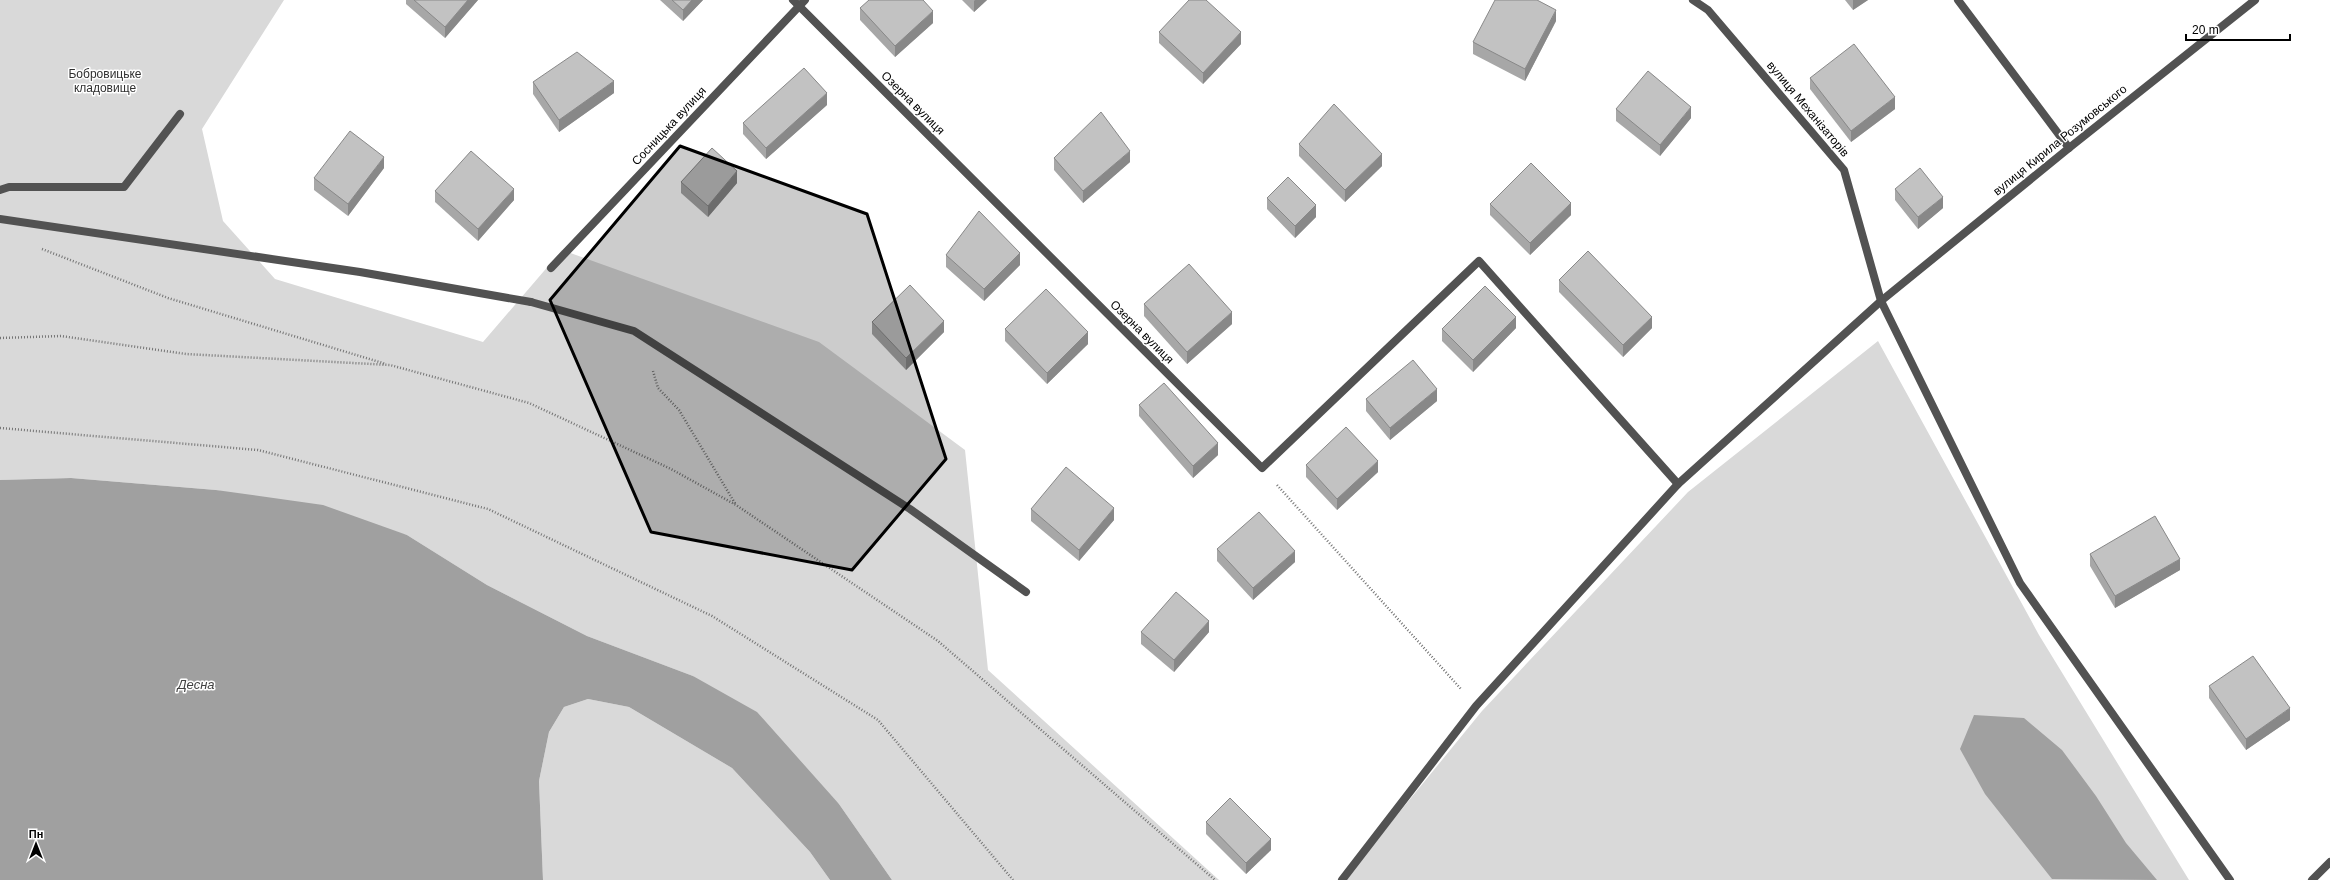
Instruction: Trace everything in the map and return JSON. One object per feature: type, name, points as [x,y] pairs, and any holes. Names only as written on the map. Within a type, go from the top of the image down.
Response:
[{"type":"street","name":"Озерна вулиця","points":[[793,0],[1262,468]]},
{"type":"street","name":"Сосницька вулиця","points":[[551,268],[805,0]]},
{"type":"street","name":"вулиця Механізаторів","points":[[1693,0],[1708,10],[1844,170],[1881,301],[2020,582],[2230,880]]},
{"type":"street","points":[[1958,0],[2069,148]]},
{"type":"street","name":"вулиця Кирила Розумовського","points":[[1342,880],[1476,706],[1678,484],[1881,301],[2069,148],[2255,0]]},
{"type":"street","points":[[0,190],[9,188],[124,187],[180,114]]},
{"type":"street","points":[[0,218],[360,272],[531,302],[634,330],[910,509],[1026,592]]},
{"type":"street","points":[[1262,468],[1479,261],[1678,484]]},
{"type":"street","points":[[2312,880],[2330,862]]},
{"type":"path","points":[[37,248],[168,298],[390,365],[529,403],[671,470],[736,505],[938,641],[1215,880]]},
{"type":"path","points":[[0,338],[61,336],[186,354],[390,365]]},
{"type":"path","points":[[642,336],[658,388],[679,410],[736,505]]},
{"type":"path","points":[[0,428],[258,450],[488,509],[712,616],[878,720],[1013,880]]},
{"type":"path","points":[[1262,468],[1476,706]]},
{"type":"highlighted area","points":[[680,146],[867,214],[946,459],[852,570],[651,532],[550,300]]},
{"type":"green space","name":"Бобровицьке кладовище","points":[[0,0],[284,0],[202,129],[223,221],[275,279],[483,342],[562,250],[819,342],[965,450],[988,670],[1219,880],[892,880],[839,804],[693,676],[587,636],[487,585],[407,535],[216,490],[71,478],[0,480]]},
{"type":"green space","points":[[1878,341],[2039,635],[2189,880],[1344,880],[1482,711],[1688,492]]},
{"type":"green space","points":[[588,699],[629,707],[732,768],[810,852],[830,880],[543,880],[539,781],[549,732],[564,707]]},
{"type":"water","name":"Десна","points":[[71,478],[216,490],[323,505],[407,535],[487,585],[587,636],[693,676],[757,712],[839,804],[892,880],[830,880],[810,852],[732,768],[629,707],[588,699],[564,707],[549,732],[539,781],[543,880],[0,880],[0,480]]},
{"type":"water","points":[[1974,715],[2024,718],[2062,750],[2096,796],[2126,843],[2157,880],[2052,879],[1985,794],[1960,749]]},
{"type":"building","points":[[414,0],[468,0],[445,27]]},
{"type":"building","points":[[672,0],[692,0],[683,10]]},
{"type":"building","points":[[869,0],[923,0],[933,11],[895,46],[860,8]]},
{"type":"building","points":[[1189,0],[1206,0],[1241,32],[1203,73],[1159,32]]},
{"type":"building","points":[[1495,0],[1537,0],[1556,10],[1525,69],[1473,42]]},
{"type":"building","points":[[1854,44],[1895,97],[1851,131],[1810,78]]},
{"type":"building","points":[[577,52],[614,81],[559,120],[533,82]]},
{"type":"building","points":[[804,68],[827,93],[766,148],[743,123]]},
{"type":"building","points":[[1648,71],[1691,107],[1660,145],[1616,109]]},
{"type":"building","points":[[1334,104],[1382,154],[1345,190],[1299,144]]},
{"type":"building","points":[[1101,112],[1130,151],[1083,191],[1054,158]]},
{"type":"building","points":[[350,131],[384,157],[348,204],[314,178]]},
{"type":"building","points":[[712,148],[737,171],[708,206],[681,182]]},
{"type":"building","points":[[471,151],[514,189],[478,229],[435,191]]},
{"type":"building","points":[[1531,163],[1571,203],[1530,243],[1490,204]]},
{"type":"building","points":[[1920,168],[1943,197],[1918,217],[1895,189]]},
{"type":"building","points":[[1288,177],[1316,205],[1295,226],[1267,198]]},
{"type":"building","points":[[979,211],[1020,253],[984,289],[946,255]]},
{"type":"building","points":[[1588,251],[1652,317],[1623,345],[1559,280]]},
{"type":"building","points":[[1189,264],[1232,312],[1187,352],[1144,304]]},
{"type":"building","points":[[910,285],[944,321],[906,358],[872,322]]},
{"type":"building","points":[[1485,286],[1516,317],[1473,360],[1442,329]]},
{"type":"building","points":[[1046,289],[1088,332],[1047,373],[1005,329]]},
{"type":"building","points":[[1413,360],[1437,389],[1390,428],[1366,399]]},
{"type":"building","points":[[1164,383],[1218,443],[1193,466],[1139,405]]},
{"type":"building","points":[[1346,427],[1378,461],[1337,499],[1306,465]]},
{"type":"building","points":[[1066,467],[1114,508],[1079,550],[1031,509]]},
{"type":"building","points":[[1259,512],[1295,551],[1253,588],[1217,549]]},
{"type":"building","points":[[2155,516],[2180,559],[2115,596],[2090,554]]},
{"type":"building","points":[[1176,592],[1209,621],[1174,660],[1141,632]]},
{"type":"building","points":[[2253,656],[2290,708],[2246,739],[2209,686]]},
{"type":"building","points":[[1230,798],[1271,839],[1246,863],[1206,822]]}]
